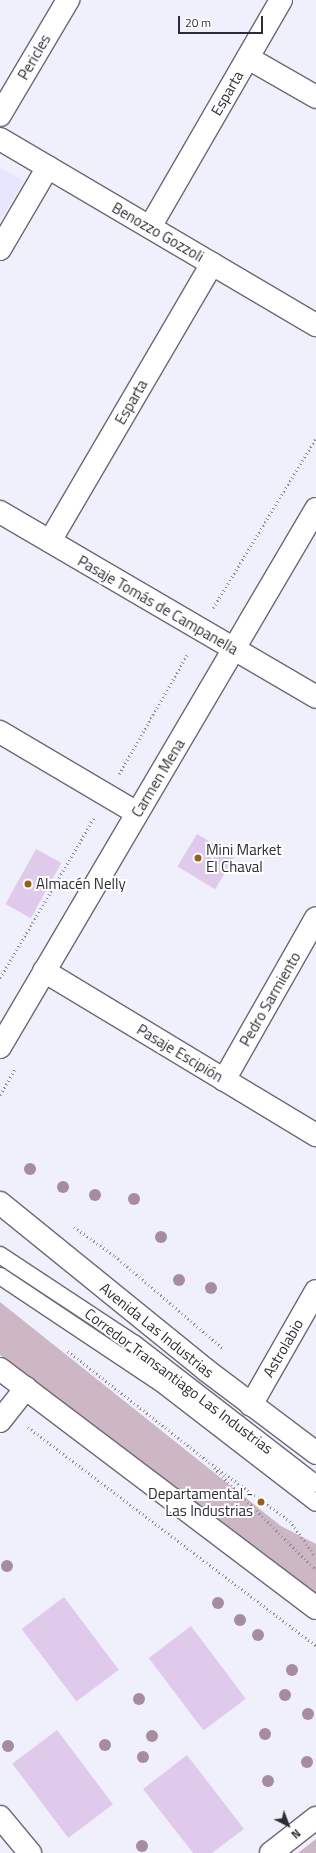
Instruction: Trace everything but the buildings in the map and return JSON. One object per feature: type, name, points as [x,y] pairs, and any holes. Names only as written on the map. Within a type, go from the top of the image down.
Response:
[{"type":"street","name":"Pericles","points":[[0,115],[68,0]]},
{"type":"street","name":"Esparta","points":[[150,227],[281,0]]},
{"type":"street","points":[[248,58],[316,98]]},
{"type":"street","name":"Benozzo Gozzoli","points":[[0,139],[316,325]]},
{"type":"street","points":[[0,249],[48,167]]},
{"type":"street","name":"Esparta","points":[[50,541],[212,264]]},
{"type":"street","name":"Carmen Mena","points":[[0,1047],[316,509]]},
{"type":"street","name":"Pasaje Tomás de Campanella","points":[[0,512],[316,697]]},
{"type":"street","points":[[0,732],[137,813]]},
{"type":"street","name":"Pedro Sarmiento","points":[[224,1080],[316,918]]},
{"type":"street","name":"Pasaje Escipión","points":[[44,972],[316,1135]]},
{"type":"street","name":"Avenida Las Industrias","points":[[0,1203],[251,1405],[316,1454]]},
{"type":"street","name":"Astrolabio","points":[[251,1405],[316,1292]]},
{"type":"street","points":[[0,1369],[316,1608]]},
{"type":"street","points":[[4,1416],[26,1388]]},
{"type":"street","points":[[0,1817],[30,1853]]},
{"type":"street","points":[[271,1853],[316,1818]]},
{"type":"lane","name":"Corredor Transantiago Las Industrias","points":[[0,1255],[159,1362],[316,1484]]},
{"type":"lane","name":"Corredor Transantiago Las Industrias","points":[[0,1276],[159,1382],[316,1503]]},
{"type":"path","points":[[0,978],[107,796],[201,630],[316,438]]},
{"type":"path","points":[[66,1349],[208,1462],[290,1522],[316,1557]]},
{"type":"path","points":[[4,1416],[316,1646]]},
{"type":"path","points":[[208,1462],[315,1568]]},
{"type":"shaded area","points":[[0,167],[24,181],[0,221]]},
{"type":"shaded area","points":[[0,1302],[281,1526],[316,1544],[316,1596],[0,1355]]},
{"type":"shaded area","points":[[316,1839],[316,1853],[298,1853]]},
{"type":"place","name":"Mini Market El Chaval","points":[[198,858]]},
{"type":"place","name":"Almacén Nelly","points":[[28,884]]},
{"type":"place","name":"Departamental - Las Industrias","points":[[261,1502]]}]
